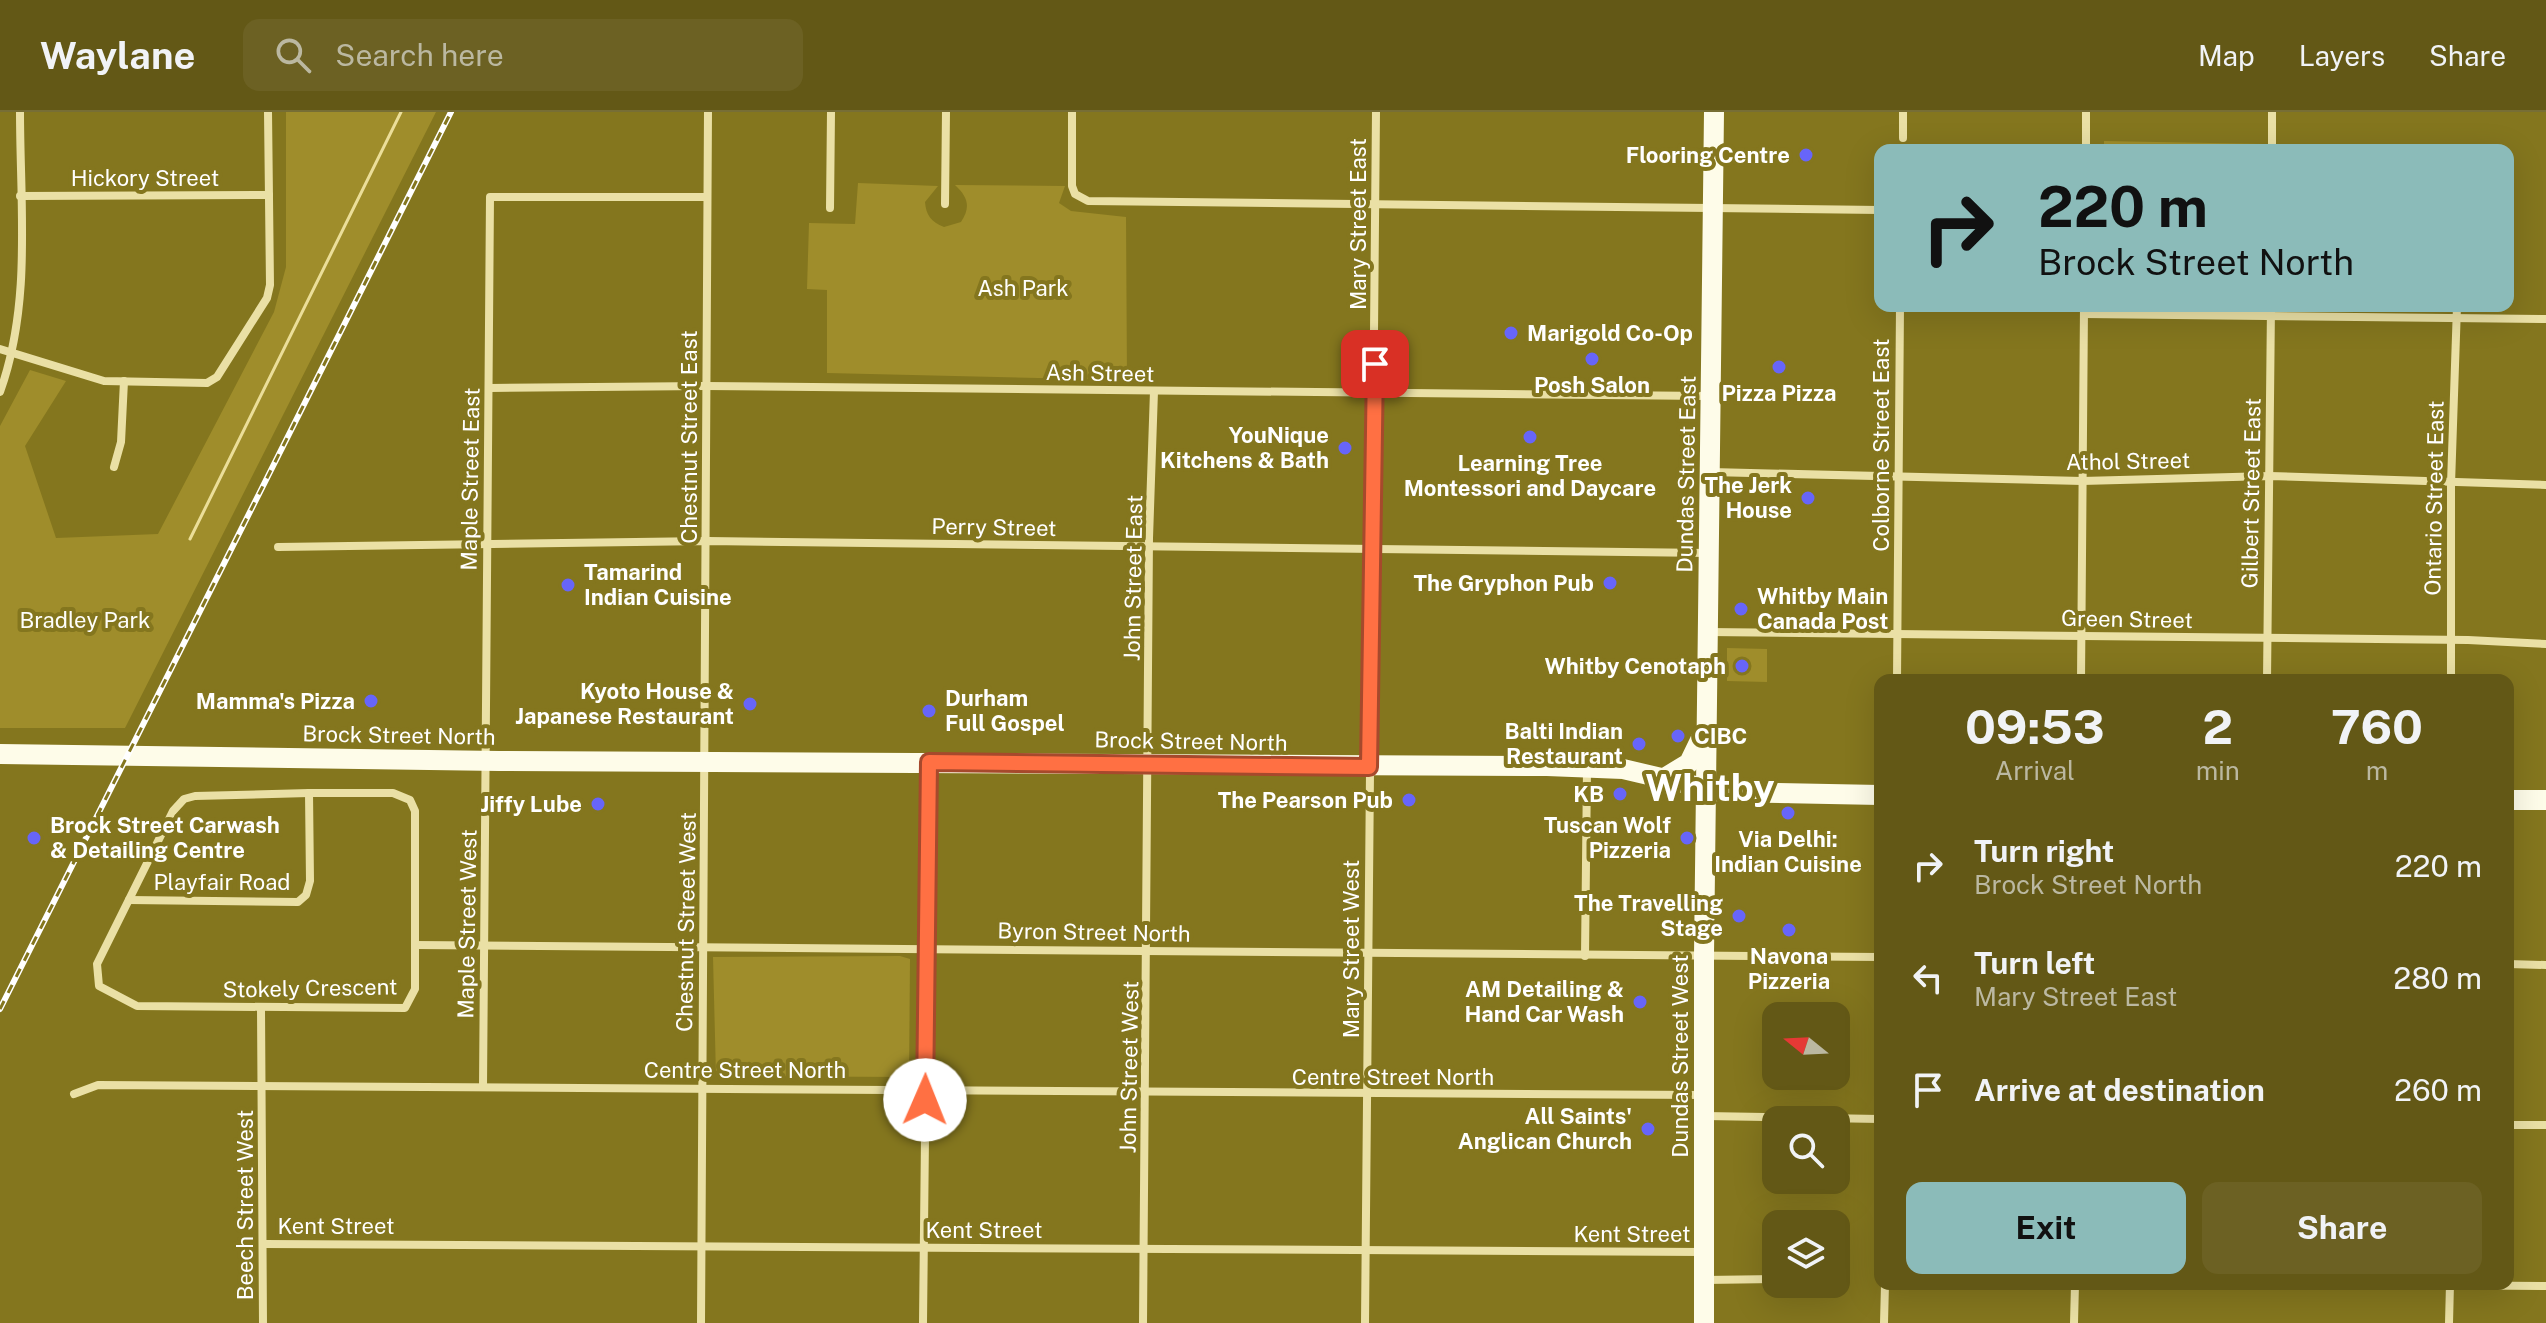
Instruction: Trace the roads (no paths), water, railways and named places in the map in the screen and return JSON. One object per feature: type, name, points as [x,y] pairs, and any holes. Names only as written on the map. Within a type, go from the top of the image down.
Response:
[{"type":"main road","name":"Dundas Street East","points":[[1706,789],[1714,112]]},
{"type":"main road","points":[[1666,777],[1689,763],[1707,722]]},
{"type":"main road","name":"Brock Street North","points":[[0,754],[486,761],[1587,768],[1623,769],[1706,789],[1874,795]]},
{"type":"main road","name":"Dundas Street West","points":[[1704,1323],[1706,789]]},
{"type":"main road","points":[[2514,800],[2546,800]]},
{"type":"street","points":[[0,392],[13,356],[21,314],[20,112]]},
{"type":"street","points":[[0,349],[13,356],[104,381],[207,383],[217,377],[267,298],[268,112]]},
{"type":"street","name":"Chestnut Street East","points":[[706,761],[703,728],[708,541],[708,112]]},
{"type":"street","points":[[830,208],[831,112]]},
{"type":"street","points":[[945,204],[946,112]]},
{"type":"street","points":[[1072,112],[1075,194],[1088,201],[1874,210]]},
{"type":"street","name":"Mary Street East","points":[[1369,767],[1374,547],[1376,112]]},
{"type":"street","points":[[1903,112],[1903,138]]},
{"type":"street","points":[[2086,112],[2086,144]]},
{"type":"street","points":[[2272,112],[2272,144]]},
{"type":"street","name":"Hickory Street","points":[[20,196],[269,195]]},
{"type":"street","name":"Maple Street East","points":[[486,761],[490,197],[706,197]]},
{"type":"street","name":"Colborne Street East","points":[[1897,674],[1900,312]]},
{"type":"street","points":[[2081,674],[2084,312]]},
{"type":"street","name":"Gilbert Street East","points":[[2267,674],[2271,312]]},
{"type":"street","name":"Ontario Street East","points":[[2451,674],[2451,484],[2456,312]]},
{"type":"street","points":[[2467,312],[2546,319]]},
{"type":"street","points":[[114,467],[121,442],[124,381]]},
{"type":"street","name":"Ash Street","points":[[490,388],[706,386],[1711,396]]},
{"type":"street","name":"John Street East","points":[[1150,764],[1149,547],[1154,391]]},
{"type":"street","name":"Athol Street","points":[[1710,472],[1899,474],[2082,481],[2270,476],[2546,485]]},
{"type":"street","name":"Perry Street","points":[[278,547],[708,541],[1709,553]]},
{"type":"street","name":"Green Street","points":[[1708,632],[2546,644]]},
{"type":"street","name":"Maple Street West","points":[[483,1087],[486,761]]},
{"type":"street","name":"Chestnut Street West","points":[[701,1323],[706,761]]},
{"type":"street","points":[[923,1323],[929,762]]},
{"type":"street","name":"John Street West","points":[[1143,1323],[1150,764]]},
{"type":"street","name":"Mary Street West","points":[[1365,1323],[1369,767]]},
{"type":"street","points":[[1585,956],[1587,768]]},
{"type":"street","name":"Playfair Road","points":[[129,900],[298,902],[306,895],[310,881],[309,793]]},
{"type":"street","name":"Stokely Crescent","points":[[393,793],[410,800],[415,811],[415,989],[405,1008],[261,1009],[137,1006],[124,1002],[99,986],[97,964],[129,900],[173,811],[184,799],[195,796],[393,793]]},
{"type":"street","name":"Byron Street North","points":[[415,945],[1874,957]]},
{"type":"street","points":[[2514,964],[2546,965]]},
{"type":"street","name":"Beech Street West","points":[[261,1009],[263,1323]]},
{"type":"street","name":"Centre Street North","points":[[74,1094],[98,1085],[1705,1095]]},
{"type":"street","points":[[1705,1116],[1874,1119]]},
{"type":"street","points":[[2514,1125],[2546,1125]]},
{"type":"street","name":"Kent Street","points":[[264,1244],[1704,1252]]},
{"type":"street","points":[[1704,1279],[1762,1279]]},
{"type":"street","points":[[2514,1286],[2546,1286]]},
{"type":"street","points":[[1884,1323],[1885,1290]]},
{"type":"street","points":[[2074,1323],[2075,1290]]},
{"type":"street","points":[[2449,1323],[2450,1290]]},
{"type":"waterway","points":[[190,539],[401,112]]},
{"type":"railway","points":[[0,1009],[451,112]]},
{"type":"place","name":"Flooring Centre","points":[[1806,155]]},
{"type":"place","name":"Marigold Co-Op","points":[[1511,333]]},
{"type":"place","name":"Posh Salon","points":[[1592,359]]},
{"type":"place","name":"Pizza Pizza","points":[[1779,367]]},
{"type":"place","name":"Learning Tree Montessori and Daycare","points":[[1530,437]]},
{"type":"place","name":"YouNique Kitchens & Bath","points":[[1345,448]]},
{"type":"place","name":"The Jerk House","points":[[1808,498]]},
{"type":"place","name":"The Gryphon Pub","points":[[1610,583]]},
{"type":"place","name":"Tamarind Indian Cuisine","points":[[568,585]]},
{"type":"place","name":"Whitby Main Canada Post","points":[[1741,609]]},
{"type":"place","name":"Whitby Cenotaph","points":[[1742,666]]},
{"type":"place","name":"Mamma's Pizza","points":[[371,701]]},
{"type":"place","name":"Kyoto House & Japanese Restaurant","points":[[750,704]]},
{"type":"place","name":"Durham Full Gospel","points":[[929,711]]},
{"type":"place","name":"CIBC","points":[[1678,736]]},
{"type":"place","name":"Balti Indian Restaurant","points":[[1639,744]]},
{"type":"place","name":"KB","points":[[1620,794]]},
{"type":"place","name":"The Pearson Pub","points":[[1409,800]]},
{"type":"place","name":"Jiffy Lube","points":[[598,804]]},
{"type":"place","name":"Via Delhi: Indian Cuisine","points":[[1788,813]]},
{"type":"place","name":"Brock Street Carwash & Detailing Centre","points":[[34,838]]},
{"type":"place","name":"Tuscan Wolf Pizzeria","points":[[1687,838]]},
{"type":"place","name":"The Travelling Stage","points":[[1739,916]]},
{"type":"place","name":"Navona Pizzeria","points":[[1789,930]]},
{"type":"place","name":"AM Detailing & Hand Car Wash","points":[[1640,1002]]},
{"type":"place","name":"All Saints' Anglican Church","points":[[1648,1129]]},
{"type":"district","name":"Whitby","points":[[1710,787]]},
{"type":"park label","name":"Ash Park","points":[[1023,288]]},
{"type":"park label","name":"Bradley Park","points":[[85,620]]}]
